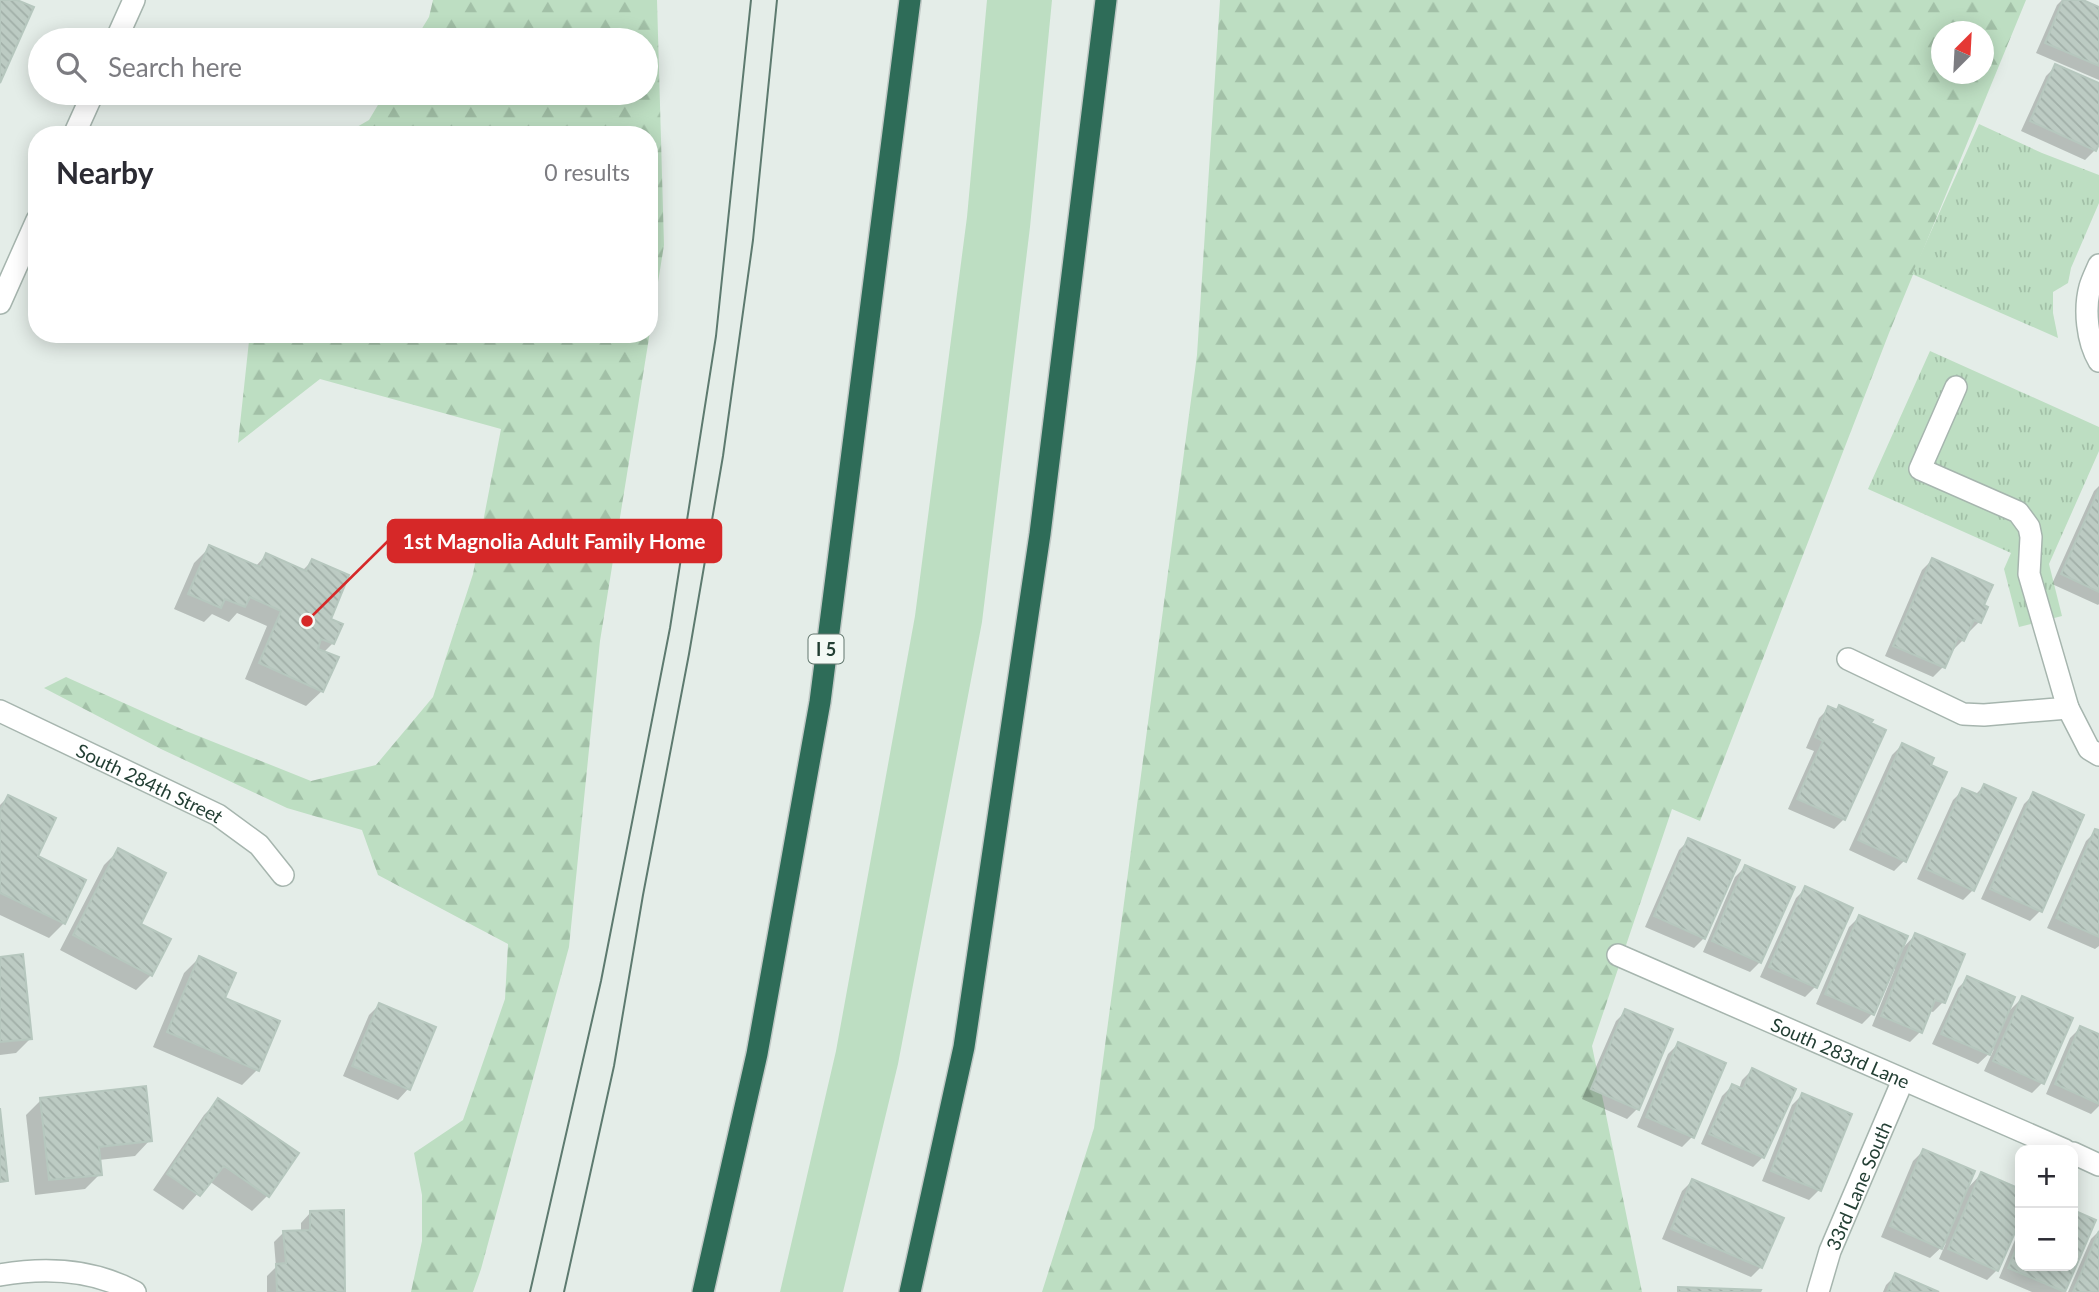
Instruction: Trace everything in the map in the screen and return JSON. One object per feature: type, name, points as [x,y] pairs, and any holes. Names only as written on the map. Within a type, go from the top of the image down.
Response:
[{"type":"highway","name":"I 5","points":[[703,1292],[757,1054],[820,702],[910,0]]},
{"type":"highway","points":[[910,1292],[966,1033],[1040,534],[1106,0]]},
{"type":"street","points":[[121,28],[134,0]]},
{"type":"street","points":[[78,126],[88,105]]},
{"type":"street","points":[[0,303],[28,240]]},
{"type":"street","points":[[2099,265],[2090,286],[2087,312],[2099,361]]},
{"type":"street","points":[[1956,387],[1920,469],[2018,512],[2025,519],[2031,537],[2029,574],[2068,708],[2089,749],[2099,755]]},
{"type":"street","points":[[1848,659],[1963,714],[1984,715],[2068,708]]},
{"type":"street","name":"South 284th Street","points":[[0,711],[218,815],[259,845],[283,875]]},
{"type":"street","name":"South 283rd Lane","points":[[1618,955],[2054,1145]]},
{"type":"street","name":"33rd Lane South","points":[[1818,1292],[1830,1251],[1903,1080]]},
{"type":"street","points":[[2078,1155],[2099,1165]]},
{"type":"street","points":[[0,1275],[50,1270],[78,1273],[106,1279],[135,1292]]},
{"type":"green space","points":[[433,0],[657,0],[658,28],[422,28],[429,17]]},
{"type":"green space","points":[[987,0],[1052,0],[1030,227],[982,622],[898,1064],[843,1292],[780,1292],[836,1051],[915,616],[967,217]]},
{"type":"green space","points":[[1220,0],[2026,0],[1994,78],[1994,21],[1931,21],[1931,84],[1991,84],[1889,333],[1700,821],[1672,809],[1592,1046],[1642,1292],[1042,1292],[1094,1128],[1197,355]]},
{"type":"green space","points":[[658,35],[664,245],[658,282],[658,126],[359,126],[369,120],[378,105],[658,105]]},
{"type":"green space","points":[[1979,124],[2099,175],[2099,203],[2071,268],[2068,283],[2053,292],[2053,313],[2058,338],[1912,274]]},
{"type":"green space","points":[[249,343],[648,343],[600,641],[569,947],[473,1292],[411,1292],[422,1241],[422,1195],[414,1153],[463,1120],[505,999],[508,944],[378,875],[362,830],[287,808],[161,749],[44,688],[66,677],[186,731],[311,781],[376,765],[433,697],[473,574],[501,429],[320,379],[238,443]]},
{"type":"green space","points":[[1930,351],[2099,427],[2099,451],[2049,564],[2062,616],[2019,627],[2004,569],[2011,553],[1868,489]]},
{"type":"building","points":[[0,0],[17,0],[34,7],[0,83]]},
{"type":"building","points":[[2063,0],[2083,0],[2099,7],[2099,66],[2045,43]]},
{"type":"building","points":[[2055,64],[2099,83],[2099,144],[2096,151],[2030,121]]},
{"type":"building","points":[[2099,489],[2099,592],[2061,574]]},
{"type":"building","points":[[209,545],[260,567],[266,553],[306,571],[312,559],[349,575],[331,619],[343,624],[334,644],[321,639],[318,649],[339,657],[323,692],[259,663],[281,611],[250,597],[245,607],[225,599],[221,608],[188,594]]},
{"type":"building","points":[[1932,558],[1993,585],[1984,605],[1988,607],[1981,623],[1974,620],[1964,641],[1958,638],[1945,668],[1893,646]]},
{"type":"building","points":[[1839,705],[1873,720],[1871,723],[1886,730],[1845,820],[1797,799],[1823,741],[1815,737],[1828,706],[1837,710]]},
{"type":"building","points":[[1902,743],[1934,758],[1931,765],[1947,772],[1906,862],[1858,840]]},
{"type":"building","points":[[1984,784],[2016,798],[1974,891],[1926,869],[1962,788],[1979,795]]},
{"type":"building","points":[[2033,792],[2084,815],[2042,912],[1990,889]]},
{"type":"building","points":[[8,795],[56,818],[38,856],[86,880],[65,924],[0,893],[0,811]]},
{"type":"building","points":[[2095,829],[2099,830],[2099,937],[2056,918]]},
{"type":"building","points":[[1688,838],[1740,860],[1705,939],[1654,916]]},
{"type":"building","points":[[118,848],[166,873],[141,924],[171,939],[152,976],[73,935]]},
{"type":"building","points":[[1745,865],[1795,887],[1761,963],[1712,941]]},
{"type":"building","points":[[1805,886],[1853,908],[1817,988],[1769,967]]},
{"type":"building","points":[[1859,915],[1908,936],[1874,1015],[1825,994]]},
{"type":"building","points":[[1915,933],[1965,954],[1945,1003],[1935,1000],[1922,1033],[1881,1016]]},
{"type":"building","points":[[23,954],[32,1039],[0,1042],[0,957]]},
{"type":"building","points":[[199,956],[236,973],[225,998],[280,1021],[259,1071],[167,1032]]},
{"type":"building","points":[[1967,976],[2015,997],[1990,1055],[1941,1034]]},
{"type":"building","points":[[2022,996],[2073,1018],[2044,1084],[1993,1061]]},
{"type":"building","points":[[379,1003],[436,1027],[410,1090],[352,1066]]},
{"type":"building","points":[[1625,1009],[1673,1029],[1639,1110],[1591,1089]]},
{"type":"building","points":[[2080,1026],[2099,1034],[2099,1104],[2055,1084]]},
{"type":"building","points":[[1678,1042],[1726,1063],[1694,1138],[1646,1117]]},
{"type":"building","points":[[1752,1068],[1796,1089],[1764,1158],[1709,1134],[1732,1084],[1743,1089]]},
{"type":"building","points":[[146,1086],[152,1141],[99,1147],[102,1175],[49,1180],[40,1098]]},
{"type":"building","points":[[1802,1093],[1852,1114],[1821,1191],[1771,1171]]},
{"type":"building","points":[[218,1098],[299,1153],[269,1197],[224,1166],[200,1196],[167,1174]]},
{"type":"building","points":[[0,1108],[8,1181],[0,1182]]},
{"type":"building","points":[[1923,1149],[1975,1171],[1942,1249],[1890,1226]]},
{"type":"building","points":[[1981,1172],[2015,1187],[2015,1232],[1998,1271],[1948,1249]]},
{"type":"building","points":[[1692,1179],[1784,1218],[1762,1268],[1671,1229]]},
{"type":"building","points":[[344,1210],[345,1292],[277,1292],[276,1264],[286,1263],[283,1231],[310,1230],[310,1211]]},
{"type":"building","points":[[2078,1212],[2096,1220],[2078,1262]]},
{"type":"building","points":[[2099,1231],[2099,1292],[2073,1292]]},
{"type":"building","points":[[2015,1251],[2015,1271],[2008,1268]]},
{"type":"building","points":[[2015,1271],[2074,1271],[2065,1292]]},
{"type":"building","points":[[1895,1273],[1939,1292],[1887,1292]]},
{"type":"building","points":[[1678,1287],[1761,1290],[1678,1292]]},
{"type":"tram line","points":[[530,1292],[601,981],[670,628],[716,336],[751,0]]},
{"type":"tram line","points":[[564,1292],[614,1066],[723,456],[753,240],[777,0]]},
{"type":"place","name":"1st Magnolia Adult Family Home","points":[[307,621]]}]
